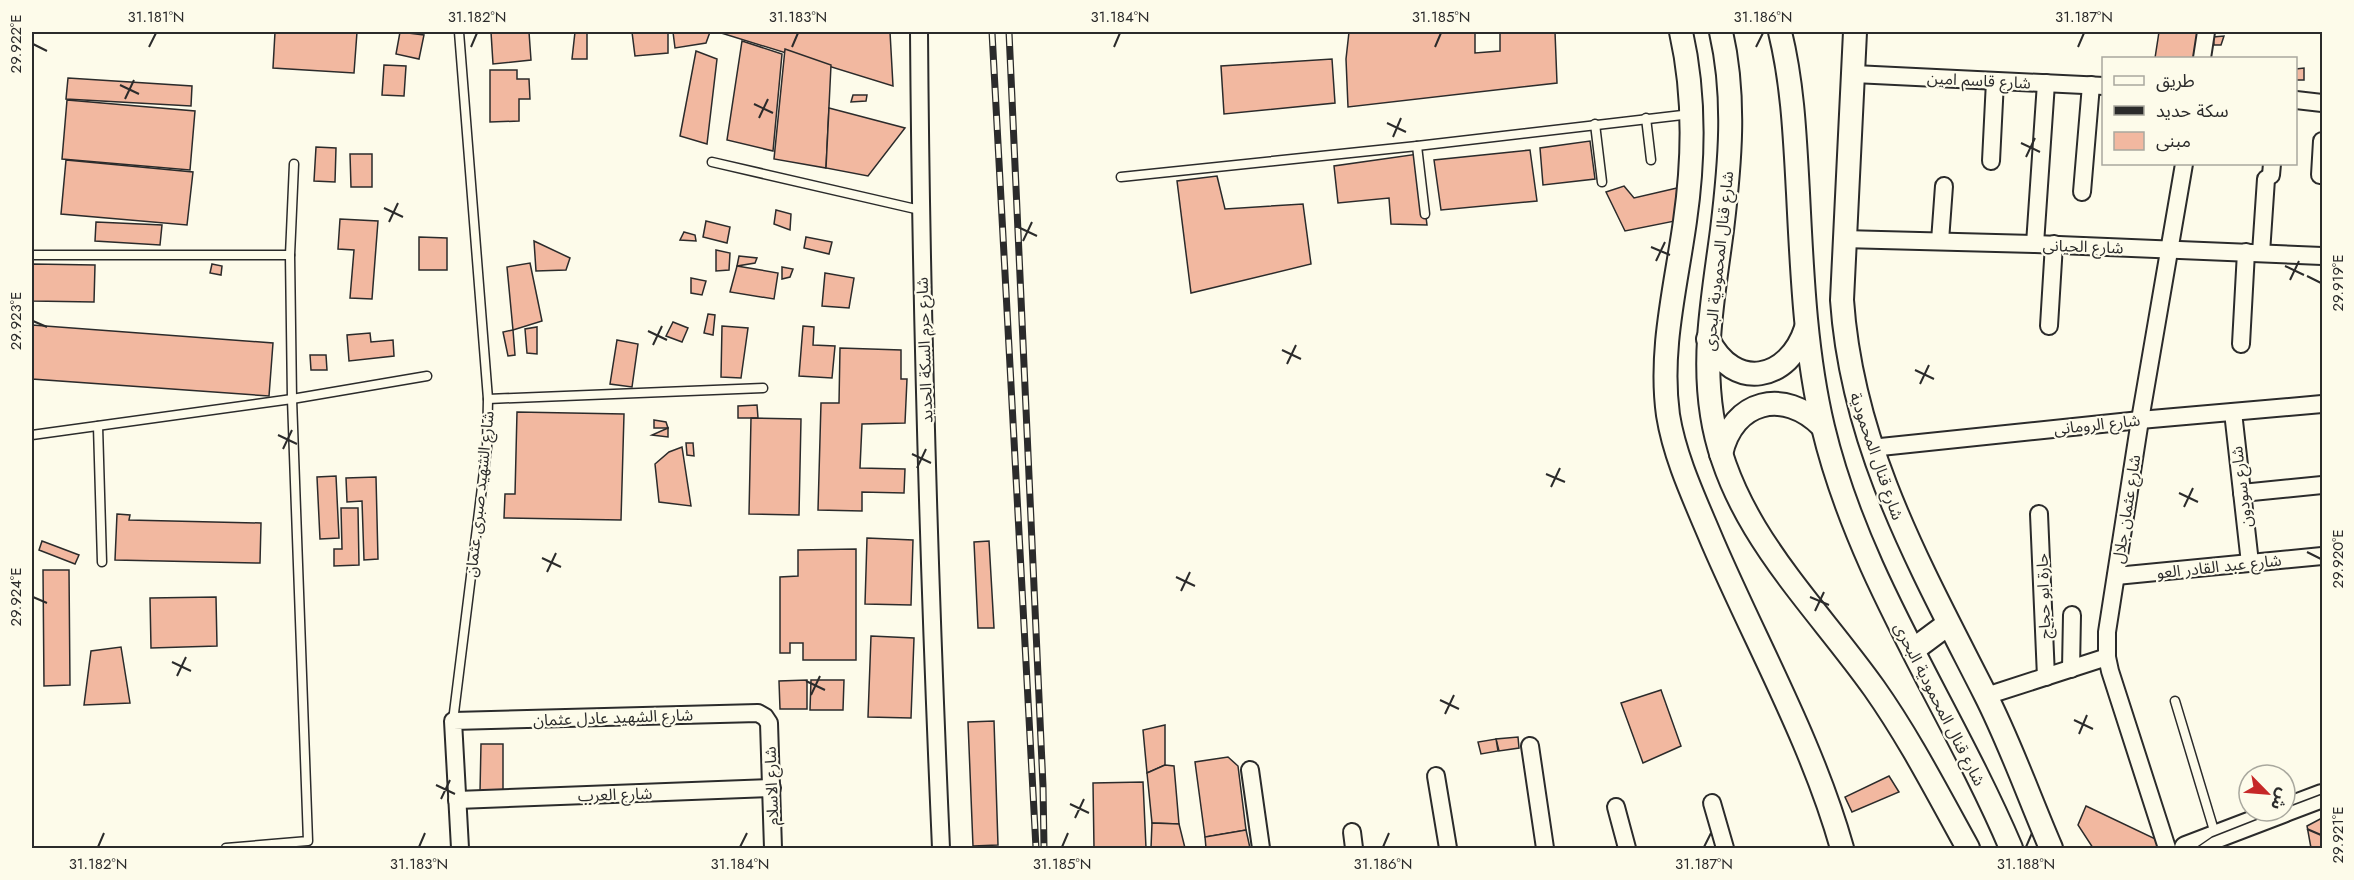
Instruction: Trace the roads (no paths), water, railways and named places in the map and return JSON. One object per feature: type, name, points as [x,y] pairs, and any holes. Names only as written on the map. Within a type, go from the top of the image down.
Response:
[{"type":"main road","points":[[1681,32],[1688,68],[1691,114],[1689,188],[1667,344],[1665,393],[1668,418],[1674,442],[1700,512],[1739,603],[1807,747],[1821,782],[1842,849]]},
{"type":"main road","name":"شارع قنال المحمودية البحرى","points":[[1721,32],[1729,81],[1730,145],[1708,339],[1707,378],[1712,416],[1721,454],[1739,500],[1758,534],[1774,559],[1876,691],[1925,769],[1968,849]]},
{"type":"main road","name":"شارع قنال المحمودية البحرى","points":[[1779,32],[1792,102],[1806,328],[1822,426],[1835,473],[1872,566],[1968,755],[2011,849]]},
{"type":"main road","name":"شارع قنال المحمودية","points":[[1855,32],[1842,300],[1844,330],[1854,390],[1871,448],[1892,504],[1948,624],[1986,696],[2050,849]]},
{"type":"main road","points":[[1708,339],[1715,352],[1725,363],[1738,370],[1753,373],[1768,372],[1782,365],[1794,355],[1802,342],[1806,328]]},
{"type":"main road","points":[[1721,454],[1724,441],[1738,419],[1761,405],[1775,403],[1801,409],[1822,426]]},
{"type":"main road","points":[[1913,650],[1948,624]]},
{"type":"main road","points":[[2297,806],[2322,796]]},
{"type":"main road","points":[[2186,849],[2253,823]]},
{"type":"street","name":"شارع حرم السكة الحديد","points":[[918,32],[929,551],[941,849]]},
{"type":"street","points":[[2202,57],[2206,32]]},
{"type":"street","name":"شارع قاسم امين","points":[[1854,74],[2097,86]]},
{"type":"street","points":[[1991,161],[1995,81]]},
{"type":"street","points":[[2035,244],[2046,83]]},
{"type":"street","points":[[2082,192],[2097,86]]},
{"type":"street","points":[[2297,100],[2322,103]]},
{"type":"street","points":[[2320,175],[2322,141]]},
{"type":"street","name":"شارع عثمان جلال","points":[[2167,849],[2107,657],[2107,632],[2140,420],[2184,165]]},
{"type":"street","points":[[2241,344],[2253,253],[2270,172]]},
{"type":"street","points":[[1940,241],[1944,186]]},
{"type":"street","name":"شارع الحيانى","points":[[1844,239],[2054,244],[2322,256]]},
{"type":"street","points":[[2049,326],[2054,244]]},
{"type":"street","name":"شارع الرومانى","points":[[1871,448],[2322,404]]},
{"type":"street","name":"شارع سودون","points":[[2233,412],[2250,563]]},
{"type":"street","points":[[2242,493],[2322,484]]},
{"type":"street","name":"حارة ابو حجاج","points":[[2040,514],[2046,677]]},
{"type":"street","name":"شارع عبد القادر العو","points":[[2116,576],[2322,556]]},
{"type":"street","points":[[2071,669],[2072,615]]},
{"type":"street","points":[[1986,696],[2107,657]]},
{"type":"street","name":"شارع الشهيد عادل عثمان","points":[[453,722],[758,713],[769,723]]},
{"type":"street","name":"شارع الشهيد صبرى عثمان","points":[[453,722],[460,849]]},
{"type":"street","name":"شارع الاسلام","points":[[769,723],[773,849]]},
{"type":"street","points":[[1530,746],[1545,849]]},
{"type":"street","points":[[1250,770],[1261,849]]},
{"type":"street","points":[[1436,776],[1448,849]]},
{"type":"street","name":"شارع العرب","points":[[457,800],[772,788]]},
{"type":"street","points":[[1712,803],[1725,849]]},
{"type":"street","points":[[1616,807],[1627,849]]},
{"type":"lane","name":"شارع الشهيد صبرى عثمان","points":[[453,722],[488,447],[489,399],[459,32]]},
{"type":"lane","points":[[1121,177],[1691,114]]},
{"type":"lane","points":[[1646,118],[1651,160]]},
{"type":"lane","points":[[1595,124],[1602,182]]},
{"type":"lane","points":[[1417,146],[1425,214]]},
{"type":"lane","points":[[712,162],[920,210]]},
{"type":"lane","points":[[226,849],[308,841],[292,399],[290,255],[294,164]]},
{"type":"lane","points":[[32,255],[290,255]]},
{"type":"lane","points":[[32,435],[292,399],[427,376]]},
{"type":"lane","points":[[489,399],[763,388]]},
{"type":"lane","points":[[98,426],[102,562]]},
{"type":"lane","points":[[2175,701],[2216,837]]},
{"type":"tram line","points":[[2297,803],[2322,794]]},
{"type":"tram line","points":[[2196,848],[2212,837],[2248,823]]},
{"type":"railway","points":[[992,32],[1036,848]]},
{"type":"railway","points":[[1009,32],[1044,847]]}]
